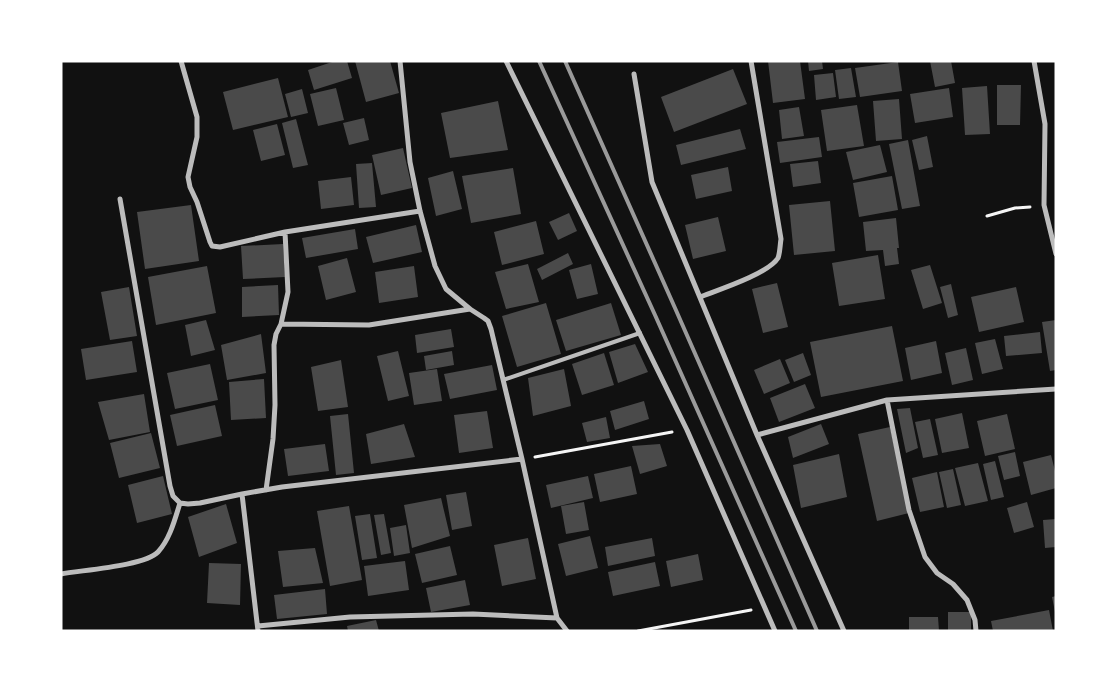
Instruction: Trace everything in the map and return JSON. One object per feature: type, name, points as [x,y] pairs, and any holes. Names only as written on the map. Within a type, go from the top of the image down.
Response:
[{"type":"street","points":[[181,61],[197,117],[197,137],[188,182],[212,246],[220,247],[285,232],[420,211]]},
{"type":"street","points":[[400,61],[410,162],[420,211],[433,258],[446,289],[488,321],[491,329],[557,618],[567,631]]},
{"type":"street","points":[[506,61],[687,430],[775,631]]},
{"type":"street","points":[[700,297],[760,273],[771,266],[778,258],[781,239],[751,61]]},
{"type":"street","points":[[1034,61],[1045,124],[1044,205],[1056,254]]},
{"type":"street","points":[[634,74],[652,182],[757,435],[844,631]]},
{"type":"street","points":[[120,199],[170,486],[173,496],[180,503],[200,503],[266,490],[522,459]]},
{"type":"street","points":[[266,490],[273,439],[275,405],[274,345],[288,292],[285,232]]},
{"type":"street","points":[[280,324],[369,325],[470,309]]},
{"type":"street","points":[[757,435],[887,400],[1056,389]]},
{"type":"street","points":[[887,400],[909,510],[925,557],[937,573],[953,584],[967,600],[975,620],[976,631]]},
{"type":"street","points":[[242,494],[258,628],[350,617],[474,614],[557,618]]},
{"type":"street","points":[[61,574],[121,565],[146,559],[158,552],[171,531],[180,503]]},
{"type":"lane","points":[[503,380],[640,333]]},
{"type":"path","points":[[987,216],[1015,208],[1044,205]]},
{"type":"path","points":[[522,459],[687,430]]},
{"type":"path","points":[[638,631],[764,607]]},
{"type":"building","points":[[335,61],[347,61],[352,78],[314,90],[308,70]]},
{"type":"building","points":[[355,61],[390,61],[399,93],[366,102]]},
{"type":"building","points":[[768,61],[800,61],[805,99],[773,103]]},
{"type":"building","points":[[808,61],[822,61],[823,69],[809,71]]},
{"type":"building","points":[[930,61],[951,61],[955,83],[935,87]]},
{"type":"building","points":[[898,62],[902,91],[860,97],[855,68]]},
{"type":"building","points":[[851,68],[856,97],[839,99],[835,70]]},
{"type":"building","points":[[733,69],[747,104],[674,132],[661,97]]},
{"type":"building","points":[[833,73],[836,97],[816,100],[814,75]]},
{"type":"building","points":[[278,78],[288,117],[233,130],[223,92]]},
{"type":"building","points":[[997,85],[1021,85],[1020,125],[997,125]]},
{"type":"building","points":[[987,86],[990,134],[965,135],[962,88]]},
{"type":"building","points":[[336,88],[344,120],[318,126],[310,94]]},
{"type":"building","points":[[949,88],[953,117],[915,123],[910,94]]},
{"type":"building","points":[[302,89],[308,113],[291,117],[285,94]]},
{"type":"building","points":[[899,99],[902,139],[876,141],[873,101]]},
{"type":"building","points":[[498,101],[508,150],[450,158],[441,113]]},
{"type":"building","points":[[857,105],[864,146],[827,151],[821,110]]},
{"type":"building","points":[[799,107],[804,136],[782,139],[779,110]]},
{"type":"building","points":[[364,118],[369,140],[349,145],[343,123]]},
{"type":"building","points":[[296,119],[308,165],[293,168],[282,123]]},
{"type":"building","points":[[277,124],[285,155],[261,161],[253,130]]},
{"type":"building","points":[[740,129],[746,149],[681,165],[676,145]]},
{"type":"building","points":[[927,136],[933,167],[919,170],[912,140]]},
{"type":"building","points":[[819,137],[822,157],[780,163],[777,142]]},
{"type":"building","points":[[908,140],[920,206],[902,209],[889,144]]},
{"type":"building","points":[[880,145],[887,172],[853,180],[846,152]]},
{"type":"building","points":[[403,148],[412,188],[381,195],[372,155]]},
{"type":"building","points":[[818,161],[821,183],[793,187],[790,164]]},
{"type":"building","points":[[372,163],[376,207],[359,208],[356,164]]},
{"type":"building","points":[[728,167],[732,191],[696,199],[691,175]]},
{"type":"building","points":[[513,168],[521,214],[471,223],[462,176]]},
{"type":"building","points":[[453,171],[462,209],[436,216],[428,178]]},
{"type":"building","points":[[892,176],[898,210],[859,217],[853,183]]},
{"type":"building","points":[[351,177],[354,205],[321,209],[318,181]]},
{"type":"building","points":[[830,201],[835,251],[794,255],[789,205]]},
{"type":"building","points":[[191,205],[199,261],[145,269],[137,212]]},
{"type":"building","points":[[569,213],[577,231],[558,240],[549,222]]},
{"type":"building","points":[[718,217],[726,251],[693,259],[685,225]]},
{"type":"building","points":[[896,218],[899,264],[885,266],[883,250],[866,251],[863,222]]},
{"type":"building","points":[[536,221],[544,254],[502,265],[494,232]]},
{"type":"building","points":[[416,225],[422,252],[373,263],[366,237]]},
{"type":"building","points":[[355,229],[358,249],[306,258],[302,238]]},
{"type":"building","points":[[283,244],[285,277],[243,279],[241,246]]},
{"type":"building","points":[[568,253],[573,264],[542,280],[537,269]]},
{"type":"building","points":[[878,255],[885,299],[839,306],[832,263]]},
{"type":"building","points":[[347,258],[356,292],[326,300],[318,266]]},
{"type":"building","points":[[528,264],[539,302],[506,309],[495,272]]},
{"type":"building","points":[[591,264],[598,294],[577,299],[569,270]]},
{"type":"building","points":[[930,265],[942,303],[923,309],[911,270]]},
{"type":"building","points":[[207,266],[216,313],[156,325],[148,277]]},
{"type":"building","points":[[414,266],[418,297],[379,303],[375,272]]},
{"type":"building","points":[[777,283],[788,327],[763,333],[752,289]]},
{"type":"building","points":[[951,284],[958,315],[948,318],[940,287]]},
{"type":"building","points":[[278,285],[279,315],[242,317],[242,287]]},
{"type":"building","points":[[129,287],[137,336],[110,340],[101,292]]},
{"type":"building","points":[[1016,287],[1024,322],[979,332],[971,297]]},
{"type":"building","points":[[546,303],[561,354],[517,367],[502,316]]},
{"type":"building","points":[[611,303],[621,335],[566,351],[556,320]]},
{"type":"building","points":[[206,320],[215,350],[191,356],[185,325]]},
{"type":"building","points":[[1056,320],[1056,370],[1050,371],[1042,322]]},
{"type":"building","points":[[892,326],[903,381],[821,397],[810,342]]},
{"type":"building","points":[[451,329],[454,347],[417,353],[415,335]]},
{"type":"building","points":[[1040,332],[1042,353],[1006,356],[1004,336]]},
{"type":"building","points":[[261,334],[266,373],[227,380],[221,345]]},
{"type":"building","points":[[995,339],[1003,369],[982,374],[975,343]]},
{"type":"building","points":[[132,341],[137,372],[86,380],[81,349]]},
{"type":"building","points":[[936,341],[942,373],[911,380],[905,348]]},
{"type":"building","points":[[635,344],[648,372],[618,383],[609,352]]},
{"type":"building","points":[[966,348],[973,380],[952,385],[945,353]]},
{"type":"building","points":[[398,351],[409,396],[388,401],[377,356]]},
{"type":"building","points":[[452,351],[454,365],[426,370],[424,356]]},
{"type":"building","points":[[604,353],[614,385],[582,395],[572,364]]},
{"type":"building","points":[[803,353],[811,375],[794,382],[785,360]]},
{"type":"building","points":[[780,359],[790,383],[764,394],[754,370]]},
{"type":"building","points":[[341,360],[348,407],[318,411],[311,367]]},
{"type":"building","points":[[210,364],[218,400],[175,409],[167,373]]},
{"type":"building","points":[[492,365],[497,390],[450,399],[444,374]]},
{"type":"building","points":[[437,369],[442,401],[414,405],[409,373]]},
{"type":"building","points":[[564,369],[571,406],[533,416],[528,378]]},
{"type":"building","points":[[264,379],[266,418],[231,420],[229,382]]},
{"type":"building","points":[[805,384],[815,408],[779,422],[770,398]]},
{"type":"building","points":[[144,394],[150,432],[109,440],[98,402]]},
{"type":"building","points":[[644,401],[649,419],[615,430],[610,411]]},
{"type":"building","points":[[215,405],[222,436],[177,446],[170,415]]},
{"type":"building","points":[[910,408],[918,448],[906,453],[897,409]]},
{"type":"building","points":[[487,411],[493,448],[459,453],[454,415]]},
{"type":"building","points":[[962,413],[969,448],[942,453],[935,419]]},
{"type":"building","points":[[348,414],[354,473],[336,475],[330,416]]},
{"type":"building","points":[[1007,414],[1015,449],[985,456],[977,421]]},
{"type":"building","points":[[606,417],[610,438],[587,442],[582,423]]},
{"type":"building","points":[[930,419],[938,455],[923,458],[915,422]]},
{"type":"building","points":[[404,424],[415,457],[371,464],[366,434]]},
{"type":"building","points":[[821,424],[829,444],[793,458],[788,437]]},
{"type":"building","points":[[890,427],[909,513],[877,521],[858,434]]},
{"type":"building","points":[[151,433],[160,468],[119,478],[110,443]]},
{"type":"building","points":[[325,444],[329,471],[288,476],[284,449]]},
{"type":"building","points":[[660,444],[667,466],[640,474],[632,446]]},
{"type":"building","points":[[1015,452],[1020,476],[1004,480],[998,456]]},
{"type":"building","points":[[839,454],[847,497],[801,508],[793,465]]},
{"type":"building","points":[[1051,455],[1056,475],[1056,488],[1031,495],[1023,462]]},
{"type":"building","points":[[995,461],[1004,497],[991,500],[983,464]]},
{"type":"building","points":[[978,463],[988,501],[965,506],[955,468]]},
{"type":"building","points":[[631,466],[637,494],[600,502],[594,474]]},
{"type":"building","points":[[953,469],[961,505],[947,508],[939,472]]},
{"type":"building","points":[[937,472],[944,507],[920,512],[912,478]]},
{"type":"building","points":[[163,476],[172,514],[137,523],[128,485]]},
{"type":"building","points":[[588,476],[593,498],[551,508],[546,485]]},
{"type":"building","points":[[466,492],[472,526],[452,530],[446,495]]},
{"type":"building","points":[[441,498],[450,536],[412,548],[404,505]]},
{"type":"building","points":[[584,502],[589,530],[566,534],[561,506]]},
{"type":"building","points":[[1027,502],[1034,527],[1014,533],[1007,508]]},
{"type":"building","points":[[226,504],[237,543],[199,557],[188,517]]},
{"type":"building","points":[[349,506],[362,580],[330,586],[317,511]]},
{"type":"building","points":[[370,514],[377,558],[362,560],[355,516]]},
{"type":"building","points":[[384,514],[391,553],[381,555],[374,515]]},
{"type":"building","points":[[1056,519],[1056,547],[1045,548],[1043,520]]},
{"type":"building","points":[[406,525],[410,553],[394,556],[390,528]]},
{"type":"building","points":[[590,536],[598,568],[566,576],[558,544]]},
{"type":"building","points":[[528,538],[536,579],[502,586],[494,545]]},
{"type":"building","points":[[652,538],[655,556],[608,566],[605,547]]},
{"type":"building","points":[[450,546],[457,575],[422,583],[415,554]]},
{"type":"building","points":[[315,548],[323,583],[283,587],[278,551]]},
{"type":"building","points":[[698,554],[703,580],[671,587],[666,561]]},
{"type":"building","points":[[405,561],[409,590],[368,596],[364,566]]},
{"type":"building","points":[[655,562],[660,586],[613,596],[608,572]]},
{"type":"building","points":[[209,563],[241,564],[240,605],[207,603]]},
{"type":"building","points":[[465,580],[470,605],[431,612],[426,588]]},
{"type":"building","points":[[325,589],[327,614],[277,619],[274,595]]},
{"type":"building","points":[[1056,596],[1056,612],[1055,612],[1052,597]]},
{"type":"building","points":[[1049,610],[1053,631],[993,631],[991,621]]},
{"type":"building","points":[[948,612],[971,612],[971,631],[948,631]]},
{"type":"building","points":[[909,617],[938,617],[939,631],[909,631]]},
{"type":"building","points":[[376,620],[379,631],[348,631],[347,626]]},
{"type":"railway","points":[[539,61],[796,631]]},
{"type":"railway","points":[[565,61],[817,631]]}]
